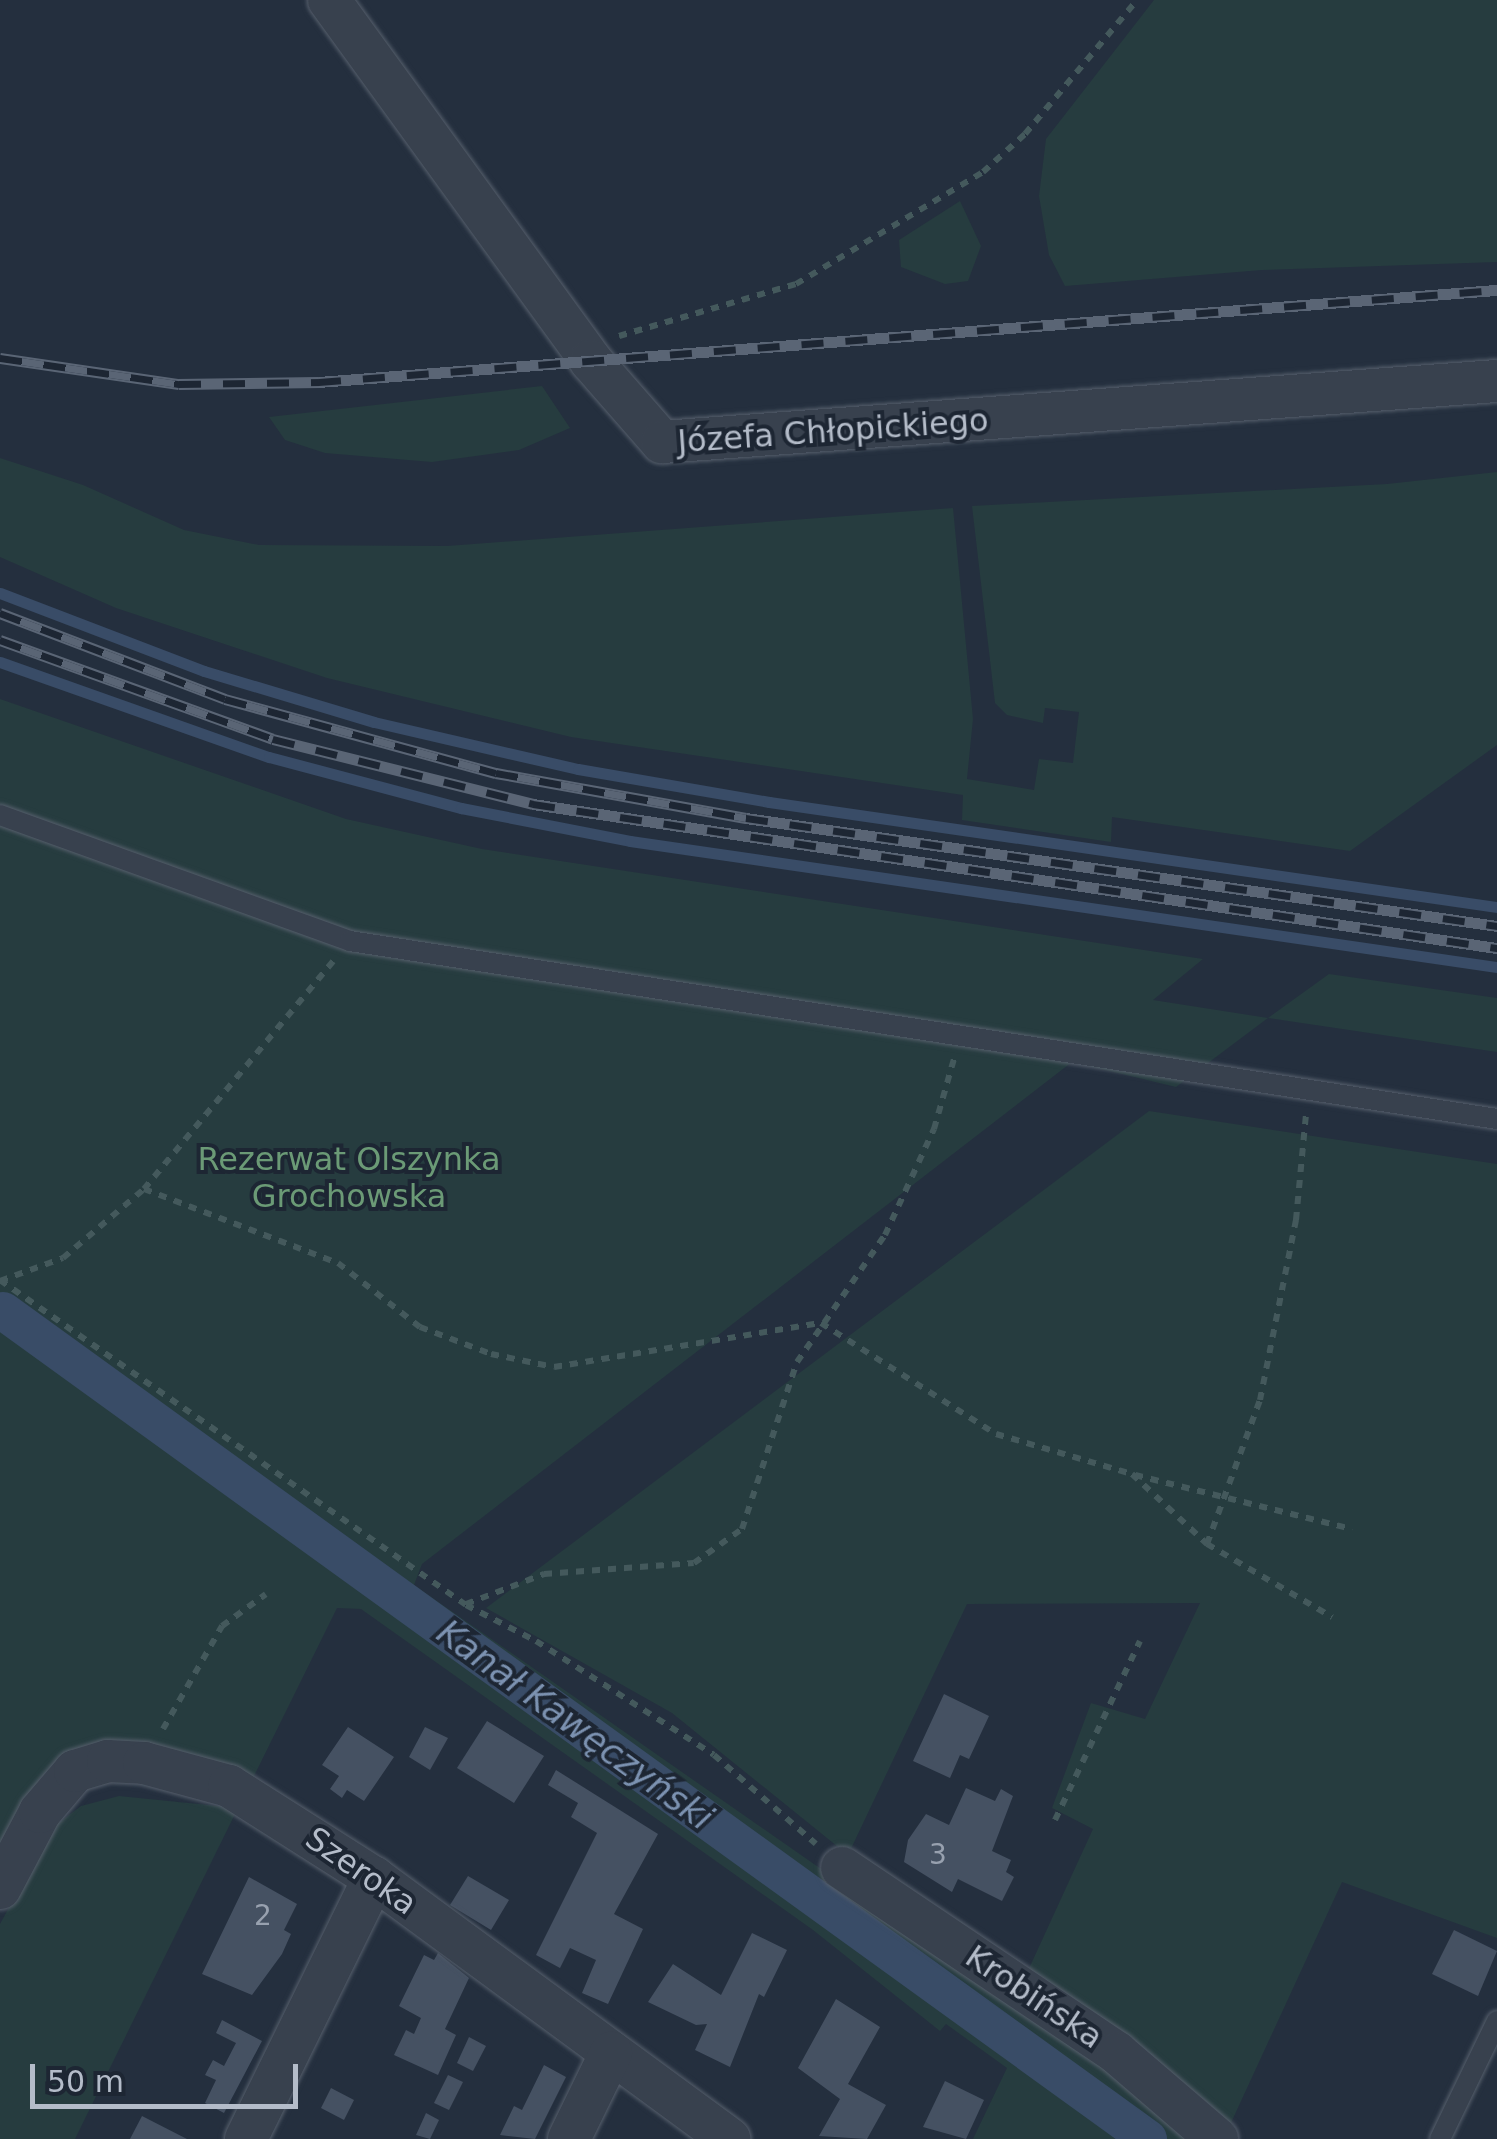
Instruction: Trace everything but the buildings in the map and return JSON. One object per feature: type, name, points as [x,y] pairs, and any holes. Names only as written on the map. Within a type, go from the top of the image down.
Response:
[{"type":"street","name":"Józefa Chłopickiego","points":[[329,0],[581,347],[648,433],[671,443],[1497,381]]},
{"type":"street","name":"Szeroka","points":[[0,1888],[40,1812],[75,1771],[108,1761],[144,1762],[250,1795],[374,1878],[729,2139]]},
{"type":"street","name":"Krobińska","points":[[842,1868],[1116,2053],[1217,2139]]},
{"type":"street","points":[[246,2139],[374,1878]]},
{"type":"street","points":[[569,2139],[611,2053]]},
{"type":"lane","points":[[0,815],[350,941],[960,1039],[1497,1119]]},
{"type":"lane","points":[[1440,2139],[1497,2021]]},
{"type":"path","points":[[581,347],[796,284],[983,172],[1025,134],[1137,0]]},
{"type":"path","points":[[0,1280],[63,1258],[144,1189],[350,941]]},
{"type":"path","points":[[466,1604],[544,1574],[694,1564],[742,1529],[797,1362],[884,1234],[934,1129],[960,1039]]},
{"type":"path","points":[[1207,1544],[1260,1400],[1296,1220],[1308,1092]]},
{"type":"path","points":[[144,1189],[338,1262],[420,1327],[538,1364],[554,1367],[821,1323],[996,1434],[1224,1502],[1352,1529]]},
{"type":"path","points":[[0,1280],[466,1604],[536,1641],[714,1754],[842,1868]]},
{"type":"path","points":[[1132,1474],[1207,1544],[1332,1617]]},
{"type":"path","points":[[144,1762],[222,1626],[266,1594]]},
{"type":"path","points":[[1055,1820],[1140,1642]]},
{"type":"green space","points":[[1154,0],[1497,0],[1497,262],[1262,270],[1065,286],[1049,255],[1039,196],[1046,139]]},
{"type":"green space","points":[[960,201],[981,246],[968,281],[945,284],[901,267],[899,240]]},
{"type":"green space","points":[[542,386],[570,428],[519,450],[432,462],[325,453],[285,440],[269,417]]},
{"type":"green space","points":[[0,458],[83,485],[184,530],[259,545],[447,546],[953,508],[973,719],[967,779],[1034,790],[1039,759],[1073,763],[1079,712],[1045,708],[1043,723],[1007,715],[995,703],[972,506],[1387,484],[1497,472],[1497,745],[1350,851],[1112,817],[1111,842],[962,820],[963,795],[571,737],[327,678],[116,608],[0,557]]},
{"type":"green space","name":"Rezerwat Olszynka Grochowska","points":[[0,699],[346,819],[482,849],[1203,959],[1153,1000],[1268,1018],[1176,1087],[1072,1062],[422,1564],[414,1585],[1119,2077],[1192,2139],[973,2139],[1007,2068],[946,2024],[940,2031],[813,1930],[361,1609],[337,1608],[252,1780],[84,1753],[41,1777],[0,1848]]},
{"type":"green space","points":[[1329,974],[1497,998],[1497,1052],[1268,1018]]},
{"type":"green space","points":[[1149,1111],[1497,1164],[1497,1938],[1342,1882],[1230,2125],[1026,1975],[1093,1829],[1052,1808],[1091,1703],[1145,1719],[1200,1603],[967,1604],[848,1855],[672,1713],[486,1608]]},
{"type":"green space","points":[[119,1796],[238,1808],[75,2139],[0,2139],[0,1924],[53,1827],[81,1806]]},
{"type":"waterway","points":[[0,593],[204,671],[374,722],[578,769],[769,802],[1497,907]]},
{"type":"waterway","points":[[0,662],[269,757],[461,808],[630,841],[1497,967]]},
{"type":"waterway","name":"Kanał Kawęczyński","points":[[3,1311],[1148,2139]]},
{"type":"railway","points":[[0,358],[179,384],[319,382],[1497,290]]},
{"type":"railway","points":[[0,613],[225,699],[496,773],[746,818],[1497,926]]},
{"type":"railway","points":[[0,640],[273,739],[533,804],[1497,948]]}]
